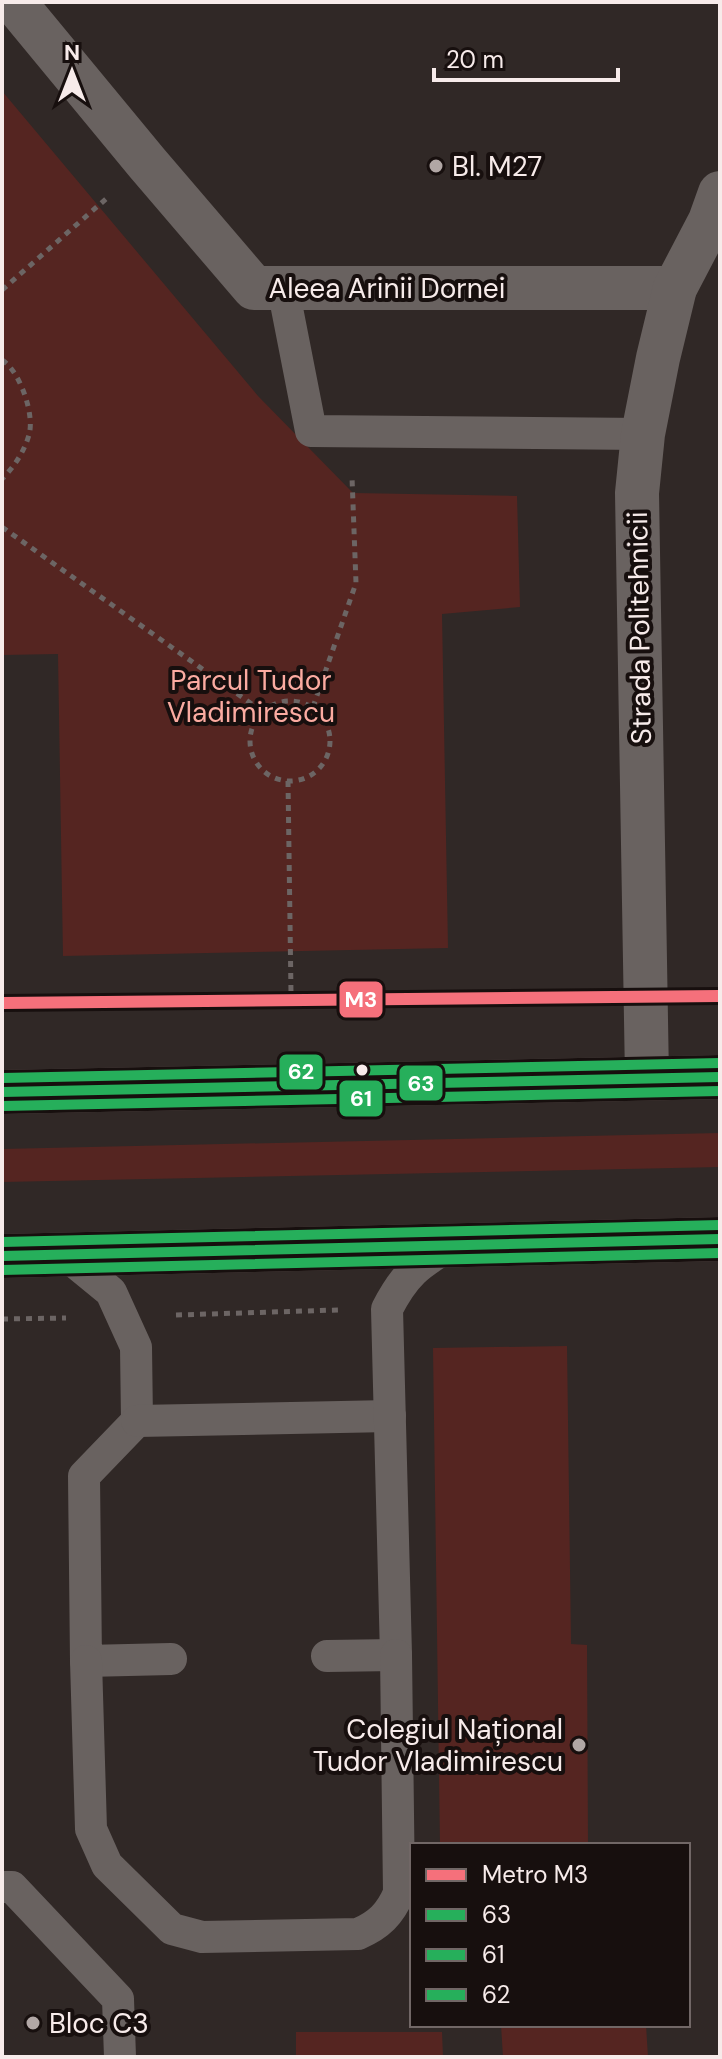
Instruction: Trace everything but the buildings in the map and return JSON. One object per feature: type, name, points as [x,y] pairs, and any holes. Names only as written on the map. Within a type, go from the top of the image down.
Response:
[{"type":"main road","points":[[2,1092],[720,1077]]},
{"type":"main road","points":[[2,1256],[720,1239]]},
{"type":"street","name":"Aleea Arinii Dornei","points":[[25,9],[147,163],[254,288],[675,288]]},
{"type":"street","name":"Strada Politehnicii","points":[[647,1078],[637,493],[643,434],[675,288],[710,221],[720,193]]},
{"type":"lane","points":[[283,288],[311,431],[643,434]]},
{"type":"lane","points":[[66,1255],[111,1292],[136,1347],[137,1421],[84,1476],[91,1829],[107,1865],[172,1929],[202,1937],[343,1935],[358,1934],[375,1927],[391,1910],[399,1893],[387,1309],[399,1286],[423,1261],[451,1244]]},
{"type":"lane","points":[[137,1421],[390,1416]]},
{"type":"lane","points":[[327,1656],[396,1655]]},
{"type":"lane","points":[[86,1661],[171,1659]]},
{"type":"lane","points":[[2,1887],[12,1887],[118,1999],[120,2057]]},
{"type":"path","points":[[2,290],[147,163]]},
{"type":"path","points":[[2,360],[21,381],[31,431],[22,454],[2,479]]},
{"type":"path","points":[[313,707],[356,583],[350,432]]},
{"type":"path","points":[[2,527],[263,712]]},
{"type":"path","points":[[287,700],[313,707],[329,728],[328,753],[322,766],[301,780],[275,778],[263,771],[250,748],[254,722],[263,712],[274,703],[287,700]]},
{"type":"path","points":[[288,781],[291,993]]},
{"type":"path","points":[[122,1317],[387,1309]]},
{"type":"green space","name":"Parcul Tudor Vladimirescu","points":[[2,91],[258,396],[353,493],[517,496],[520,607],[442,614],[448,948],[63,956],[58,654],[2,655]]},
{"type":"green space","points":[[720,1133],[720,1167],[2,1182],[2,1149]]},
{"type":"green space","points":[[567,1346],[571,1644],[587,1645],[588,1843],[440,1843],[433,1348]]},
{"type":"green space","points":[[501,2027],[646,2027],[648,2057],[503,2057]]},
{"type":"green space","points":[[296,2032],[442,2032],[443,2057],[296,2057]]},
{"type":"metro line","name":"M3","points":[[2,1003],[720,996]]},
{"type":"transit line","name":"62","points":[[2,1078],[720,1063]]},
{"type":"transit line","name":"63","points":[[2,1092],[720,1077]]},
{"type":"transit line","name":"61","points":[[2,1106],[720,1091]]},
{"type":"transit line","name":"62","points":[[2,1242],[720,1225]]},
{"type":"transit line","name":"63","points":[[2,1256],[720,1239]]},
{"type":"transit line","name":"61","points":[[2,1270],[720,1253]]},
{"type":"place","name":"Bl. M27","points":[[436,166]]},
{"type":"place","name":"Colegiul Național Tudor Vladimirescu","points":[[579,1745]]},
{"type":"place","name":"Bloc C3","points":[[33,2023]]}]
